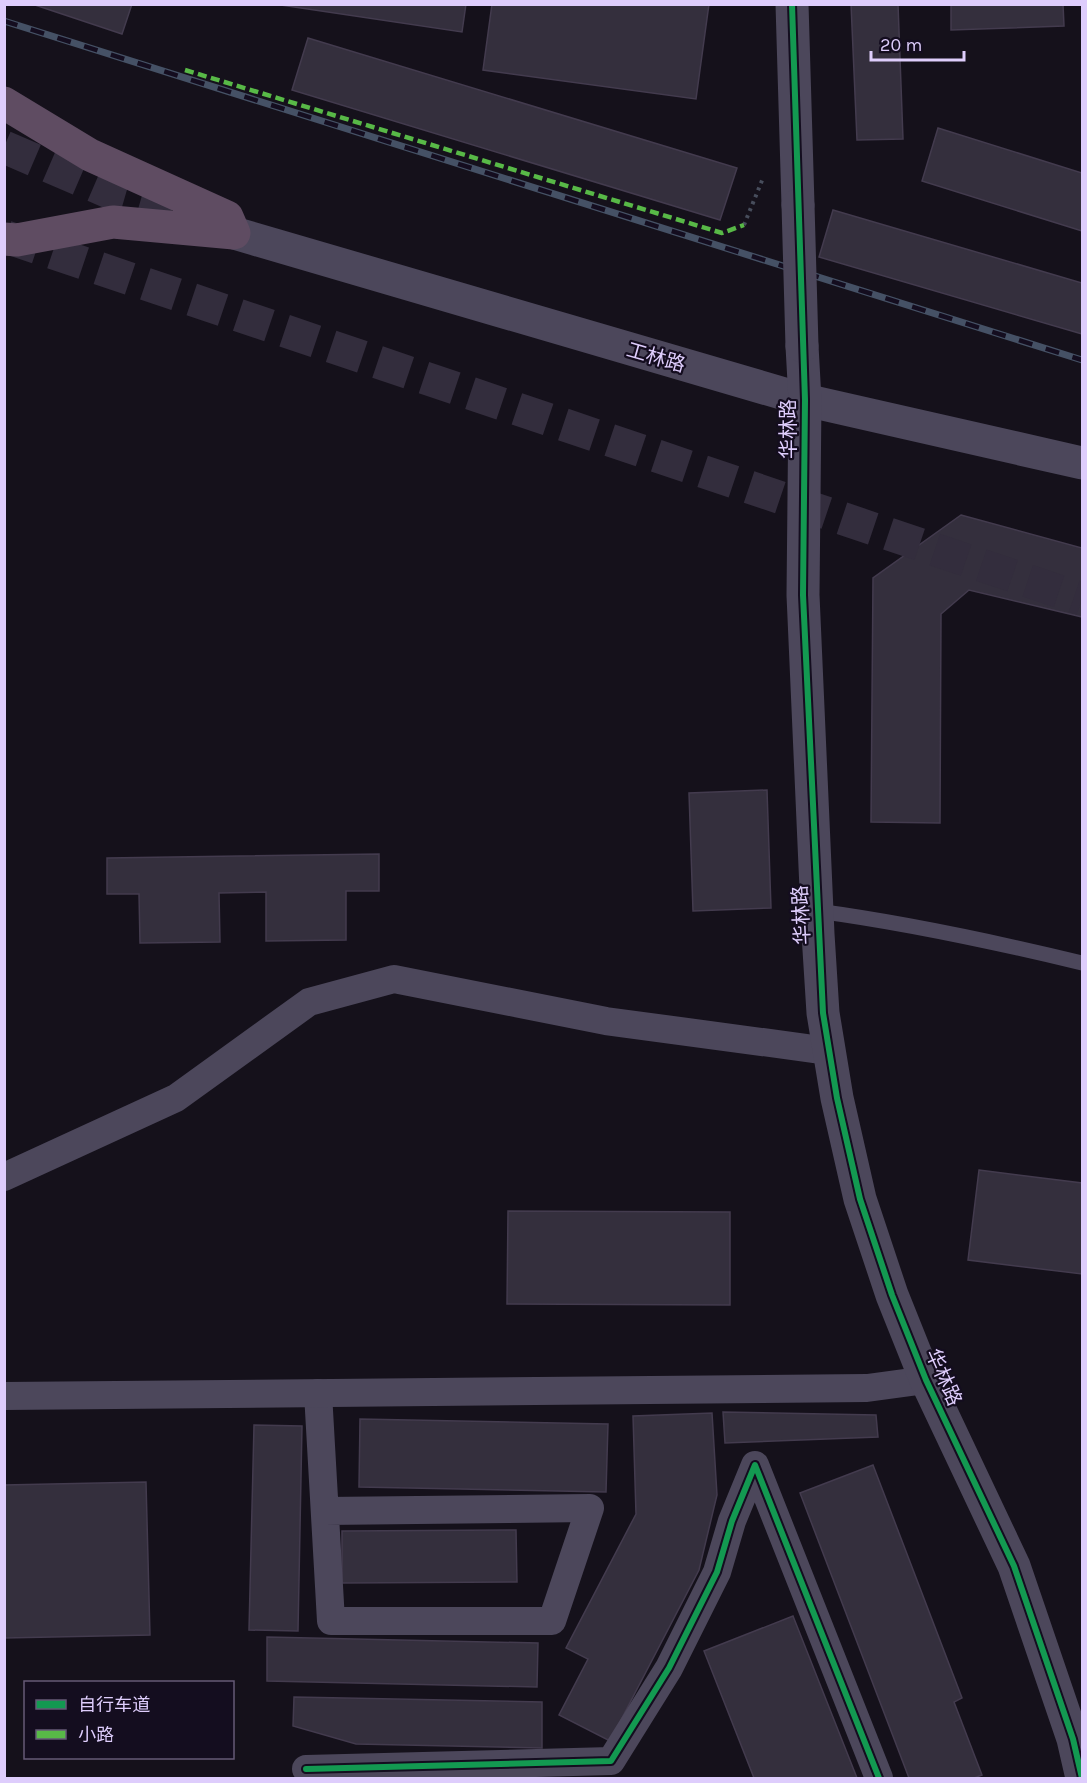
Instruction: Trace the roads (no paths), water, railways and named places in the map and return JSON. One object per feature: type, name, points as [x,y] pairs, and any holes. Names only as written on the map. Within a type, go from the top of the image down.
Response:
[{"type":"highway","points":[[4,103],[90,155],[227,217],[234,233],[113,222],[17,240],[4,239]]},
{"type":"street","name":"华林路","points":[[792,4],[805,400],[803,595],[817,911],[823,1013],[829,1051],[837,1098],[860,1199],[892,1295],[926,1380],[1014,1566],[1073,1739],[1082,1779]]},
{"type":"street","name":"工林路","points":[[234,233],[805,400],[1083,463]]},
{"type":"street","points":[[4,1177],[176,1098],[309,1002],[394,979],[606,1021],[829,1051]]},
{"type":"street","points":[[4,1396],[867,1388],[926,1380]]},
{"type":"street","points":[[318,1393],[331,1620],[552,1620],[590,1508],[325,1511]]},
{"type":"street","points":[[306,1769],[611,1761],[669,1668],[717,1572],[732,1521],[755,1465],[879,1779]]},
{"type":"lane","points":[[817,911],[869,918],[1016,946],[1083,963]]},
{"type":"tunnel","points":[[4,147],[118,196],[211,223]]},
{"type":"tunnel","points":[[6,237],[1082,599]]},
{"type":"railway","points":[[4,21],[1082,360]]}]
